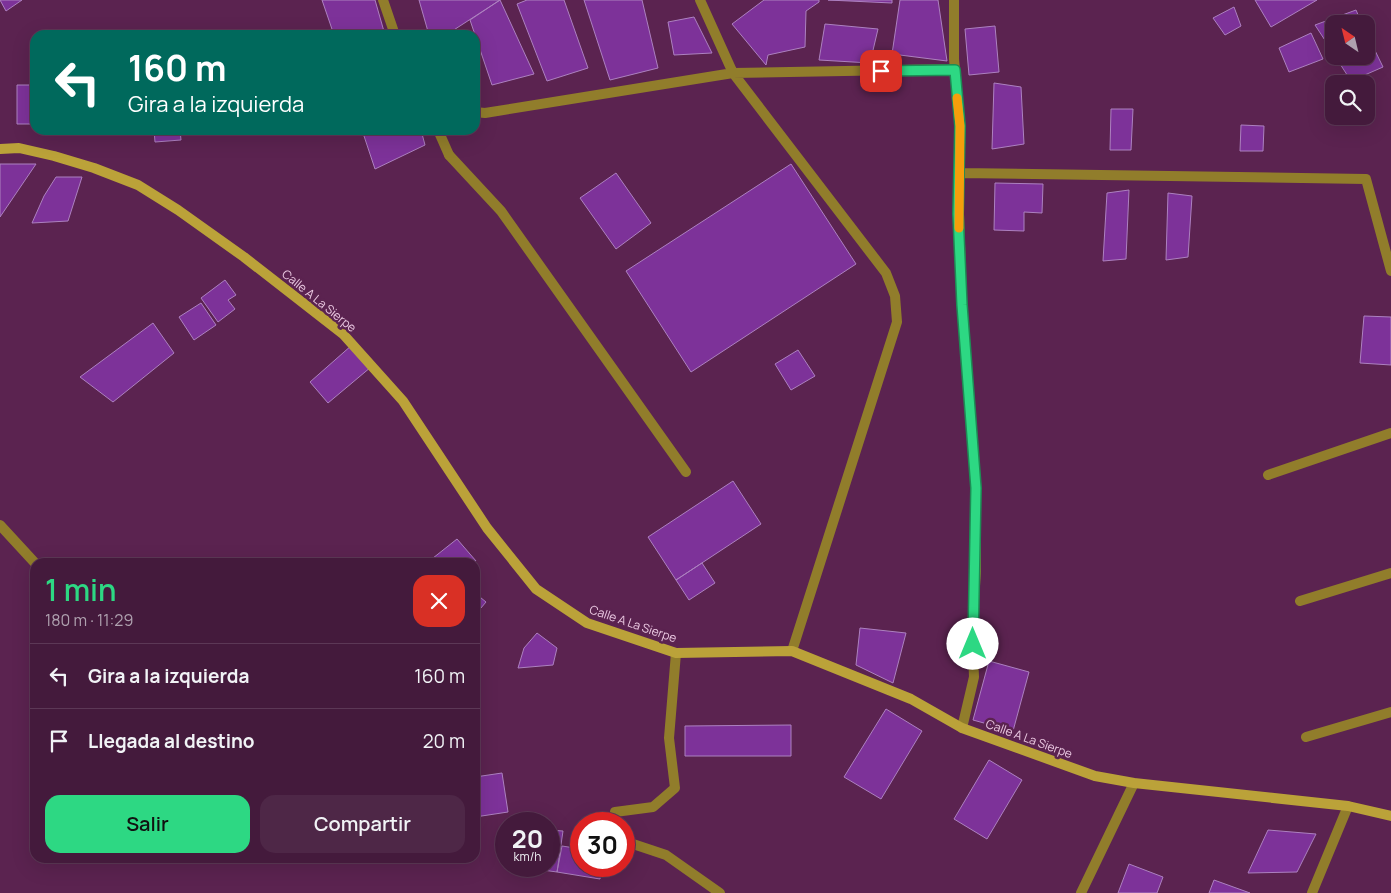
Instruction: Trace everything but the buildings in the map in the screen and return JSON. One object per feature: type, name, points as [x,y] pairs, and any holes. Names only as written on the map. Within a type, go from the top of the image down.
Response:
[{"type":"street","points":[[383,0],[393,30]]},
{"type":"street","points":[[700,0],[733,73],[886,273],[895,296],[897,322],[792,651]]},
{"type":"street","points":[[954,0],[955,70],[960,126],[958,214],[962,305],[976,488],[976,572],[972,628],[974,677],[962,728]]},
{"type":"street","points":[[480,112],[733,73],[955,70]]},
{"type":"street","points":[[440,135],[449,155],[501,211],[686,472]]},
{"type":"street","name":"Calle A La Sierpe","points":[[0,148],[19,148],[54,156],[94,168],[138,185],[178,210],[244,257],[343,334],[403,402],[487,528],[536,589],[587,623],[676,653],[792,651],[911,699],[962,728],[1095,776],[1134,783],[1348,806],[1391,816]]},
{"type":"street","points":[[960,173],[1366,179],[1391,271]]},
{"type":"street","points":[[1268,475],[1391,432]]},
{"type":"street","points":[[0,525],[30,558]]},
{"type":"street","points":[[1300,601],[1391,573]]},
{"type":"street","points":[[615,812],[654,807],[675,788],[669,738],[676,653]]},
{"type":"street","points":[[1306,737],[1391,712]]},
{"type":"street","points":[[1081,893],[1134,783]]},
{"type":"street","points":[[1312,893],[1348,806]]},
{"type":"street","points":[[635,845],[666,855],[720,893]]},
{"type":"slow traffic","points":[[957,98],[960,126],[959,228]]},
{"type":"route","points":[[881,71],[955,70],[960,126],[958,214],[962,305],[976,488],[976,572],[972,628],[973,644]]}]
